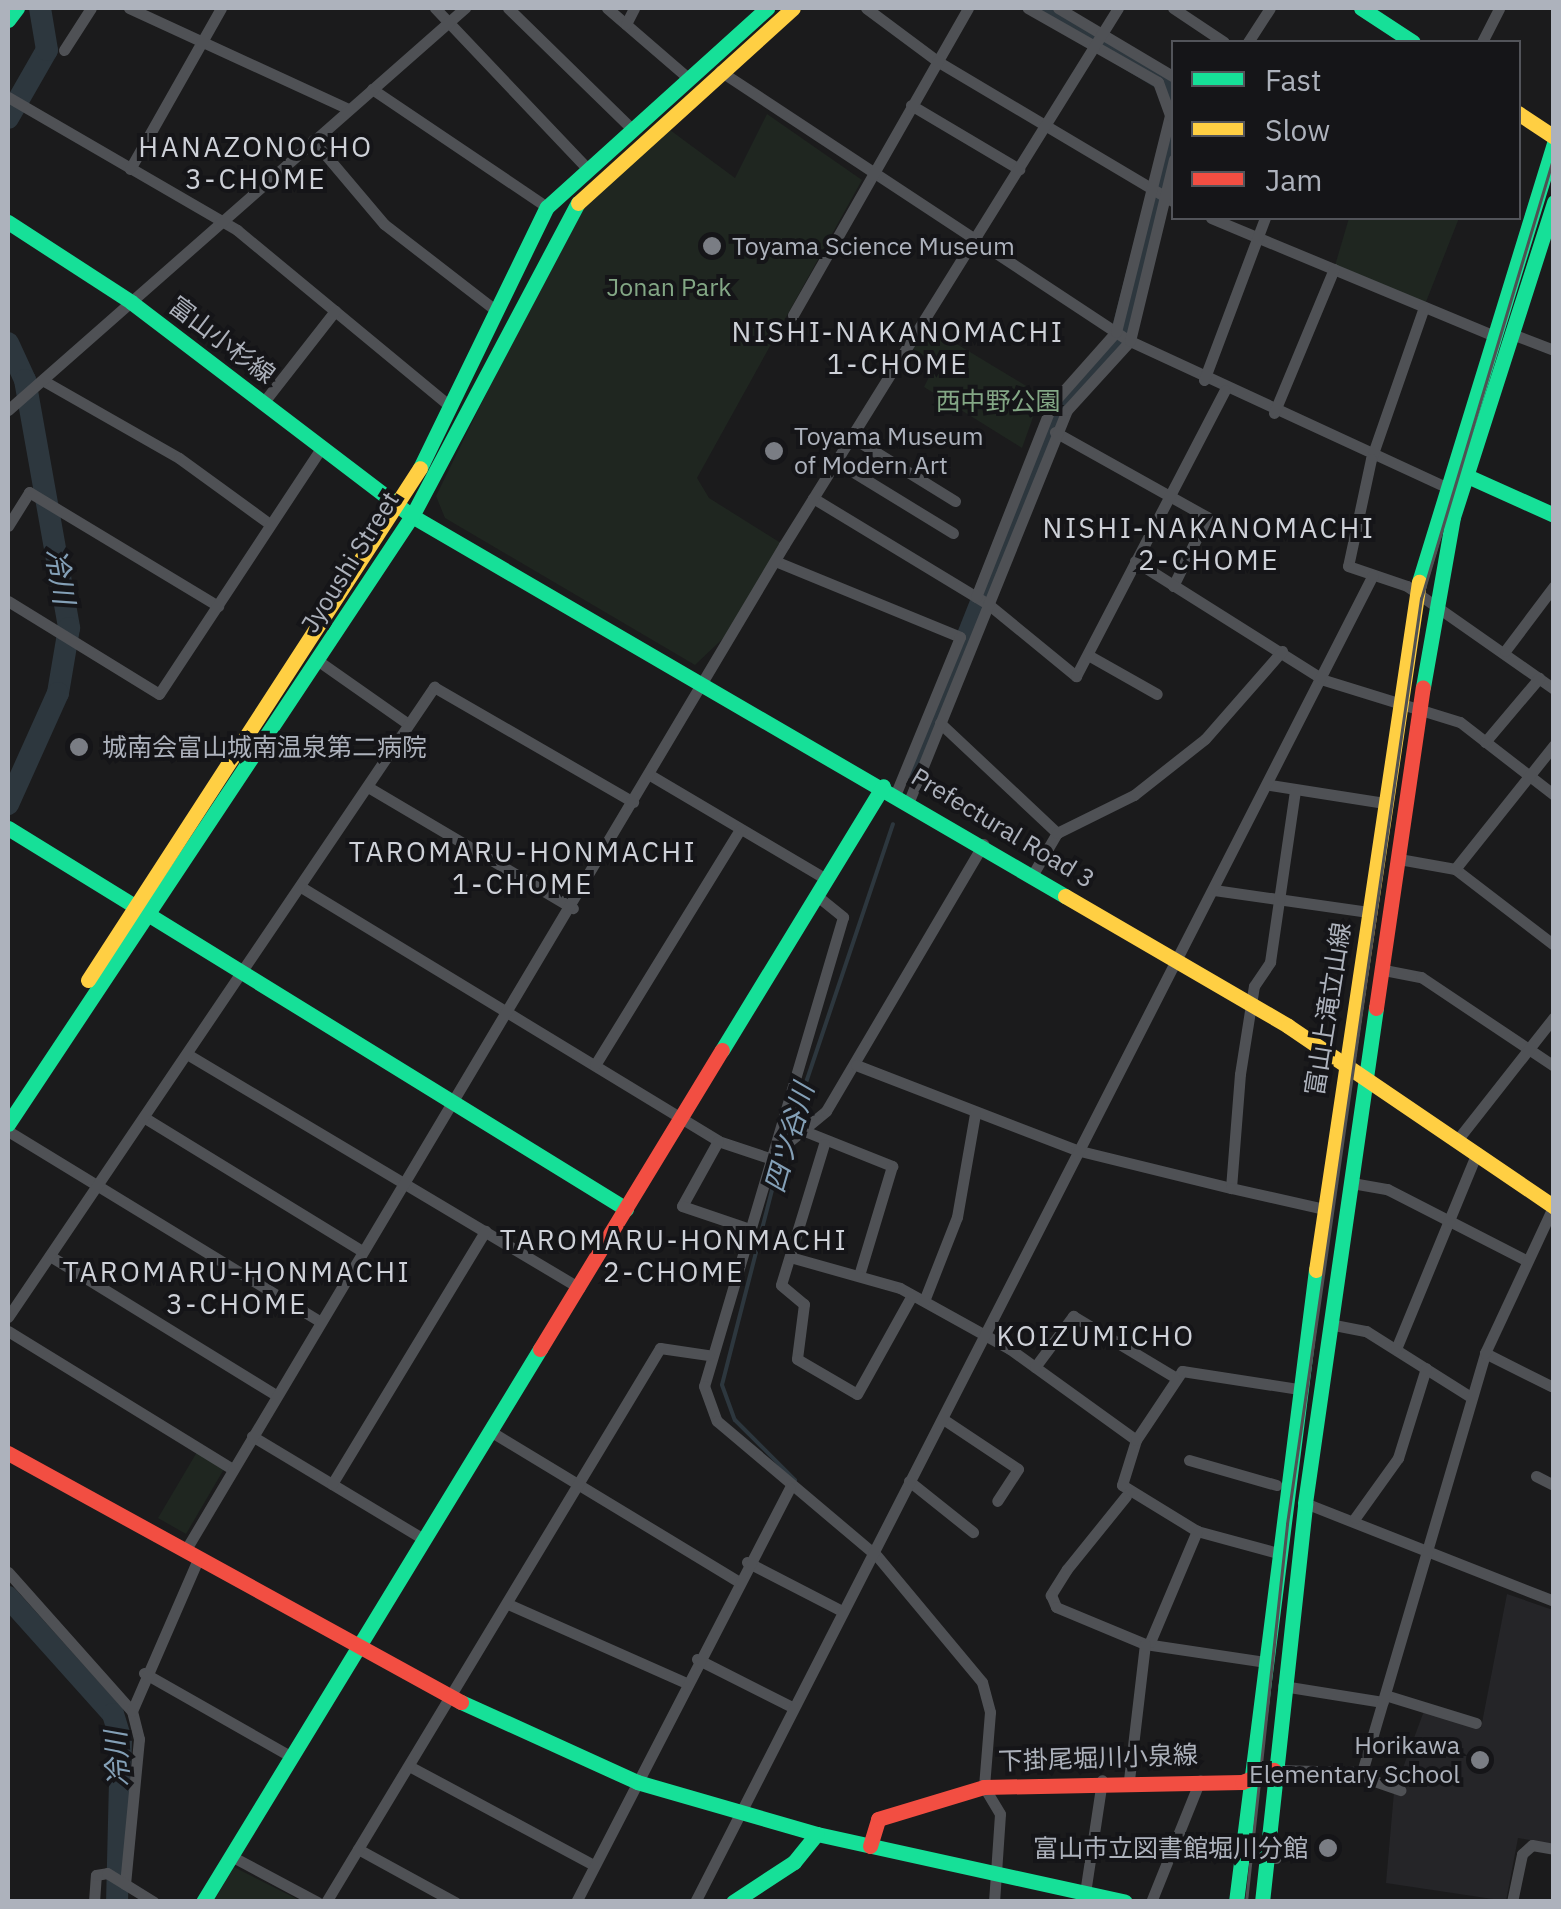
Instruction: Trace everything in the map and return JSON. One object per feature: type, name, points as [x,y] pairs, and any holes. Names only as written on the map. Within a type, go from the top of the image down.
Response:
[{"type":"main road","points":[[8,20],[17,8]]},
{"type":"main road","name":"Jyoushi Street","points":[[8,1124],[142,912],[406,512],[447,404],[548,208],[586,167],[767,8]]},
{"type":"main road","name":"Jyoushi Street","points":[[8,1102],[318,660],[406,512],[564,216],[793,8]]},
{"type":"main road","points":[[1361,8],[1410,40]]},
{"type":"main road","points":[[1521,116],[1554,139]]},
{"type":"main road","name":"富山上滝立山線","points":[[1236,1902],[1298,1389],[1415,594],[1441,485],[1554,139]]},
{"type":"main road","name":"富山上滝立山線","points":[[1262,1902],[1305,1503],[1434,610],[1466,475],[1554,202]]},
{"type":"main road","name":"富山小杉線","points":[[8,222],[130,302],[406,512]]},
{"type":"main road","points":[[1466,475],[1554,515]]},
{"type":"main road","name":"Prefectural Road 3","points":[[406,512],[896,793],[1252,1004],[1345,1062],[1553,1206]]},
{"type":"main road","points":[[203,1902],[816,896],[896,793]]},
{"type":"main road","points":[[9,832],[626,1209]]},
{"type":"main road","points":[[8,1453],[451,1698],[637,1782],[817,1834],[1124,1902]]},
{"type":"main road","name":"下掛尾堀川小泉線","points":[[870,1846],[878,1819],[984,1787],[1102,1780],[1252,1778],[1274,1770]]},
{"type":"main road","points":[[733,1902],[794,1862],[817,1834]]},
{"type":"street","points":[[64,50],[91,8]]},
{"type":"street","points":[[129,8],[349,108]]},
{"type":"street","points":[[130,170],[221,8]]},
{"type":"street","points":[[435,8],[453,18],[586,167]]},
{"type":"street","points":[[8,410],[466,8]]},
{"type":"street","points":[[508,8],[630,128]]},
{"type":"street","points":[[607,8],[688,78]]},
{"type":"street","points":[[626,24],[634,8]]},
{"type":"street","points":[[866,8],[937,61],[1168,200],[1130,341],[1075,396],[1056,434],[940,723],[896,793]]},
{"type":"street","points":[[793,315],[968,8]]},
{"type":"street","points":[[976,597],[1044,422],[1064,386],[1116,332],[1170,121],[1166,94],[1028,8]]},
{"type":"street","points":[[1058,8],[1171,74]]},
{"type":"street","points":[[132,1711],[192,1554],[232,1469],[573,908],[700,684],[1118,8]]},
{"type":"street","points":[[1172,8],[1221,40]]},
{"type":"street","points":[[1249,40],[1270,8]]},
{"type":"street","points":[[1483,40],[1499,8]]},
{"type":"street","points":[[720,71],[972,245],[1130,341],[1370,459],[1441,485]]},
{"type":"street","points":[[372,90],[548,208]]},
{"type":"street","points":[[8,97],[221,222],[447,404]]},
{"type":"street","points":[[911,106],[1019,169]]},
{"type":"street","points":[[314,140],[384,224],[494,309]]},
{"type":"street","points":[[1216,220],[1489,334]]},
{"type":"street","points":[[1204,380],[1253,235],[1264,220]]},
{"type":"street","points":[[1274,412],[1334,270]]},
{"type":"street","points":[[1424,307],[1370,459],[1348,566],[1415,594],[1434,610],[1505,651],[1554,689]]},
{"type":"street","points":[[264,403],[335,311]]},
{"type":"street","points":[[1512,334],[1554,350]]},
{"type":"street","points":[[44,381],[179,458],[270,524]]},
{"type":"street","points":[[814,498],[988,604],[1076,676],[1167,496],[1226,390]]},
{"type":"street","points":[[1044,422],[1056,434],[1208,517],[1173,586]]},
{"type":"street","points":[[853,438],[955,501]]},
{"type":"street","points":[[8,600],[159,694],[321,448]]},
{"type":"street","points":[[837,462],[954,532]]},
{"type":"street","points":[[8,526],[29,492],[218,606]]},
{"type":"street","points":[[775,561],[960,637],[896,793]]},
{"type":"street","points":[[1135,561],[1282,650],[1324,680],[1460,722],[1554,795]]},
{"type":"street","points":[[694,1902],[790,1706],[1180,962],[1374,576]]},
{"type":"street","points":[[1505,651],[1554,586]]},
{"type":"street","points":[[1033,874],[1057,832],[1154,782],[1232,714],[1282,650]]},
{"type":"street","points":[[1088,656],[1157,694]]},
{"type":"street","points":[[318,660],[408,724]]},
{"type":"street","points":[[1485,742],[1539,678]]},
{"type":"street","points":[[8,1317],[434,687],[633,802]]},
{"type":"street","points":[[940,723],[1057,832]]},
{"type":"street","points":[[1455,869],[1554,745]]},
{"type":"street","points":[[650,775],[826,880]]},
{"type":"street","points":[[1270,785],[1385,803]]},
{"type":"street","points":[[368,786],[573,908]]},
{"type":"street","points":[[1231,1188],[1252,1004],[1270,962],[1295,791]]},
{"type":"street","points":[[595,1065],[740,830]]},
{"type":"street","points":[[768,1158],[807,1132],[856,1065],[983,844]]},
{"type":"street","points":[[1399,859],[1455,869],[1554,945]]},
{"type":"street","points":[[301,887],[718,1141],[768,1158]]},
{"type":"street","points":[[1214,890],[1368,912]]},
{"type":"street","points":[[816,896],[843,917],[708,1355],[704,1386],[717,1422],[870,1554],[982,1682],[990,1712],[984,1787],[1000,1814],[994,1902]]},
{"type":"street","points":[[1384,970],[1420,977],[1554,1066]]},
{"type":"street","points":[[1458,1139],[1554,1017]]},
{"type":"street","points":[[186,1054],[578,1288]]},
{"type":"street","points":[[856,1065],[975,1114],[1082,1148],[1231,1188],[1265,1203],[1324,1210]]},
{"type":"street","points":[[924,1301],[957,1217],[975,1114]]},
{"type":"street","points":[[144,1118],[362,1251]]},
{"type":"street","points":[[8,1131],[320,1321]]},
{"type":"street","points":[[807,1132],[824,1144],[892,1166],[858,1275]]},
{"type":"street","points":[[718,1141],[682,1206],[747,1228]]},
{"type":"street","points":[[824,1144],[781,1285],[804,1304],[797,1359],[856,1394],[912,1295]]},
{"type":"street","points":[[1396,1349],[1476,1152]]},
{"type":"street","points":[[1352,1183],[1447,1220],[1526,1260]]},
{"type":"street","points":[[1357,1776],[1429,1556],[1484,1352],[1553,1206]]},
{"type":"street","points":[[332,1484],[484,1231]]},
{"type":"street","points":[[50,1256],[276,1395]]},
{"type":"street","points":[[790,1257],[858,1275],[924,1301],[1035,1368],[1136,1440]]},
{"type":"street","points":[[1035,1368],[1073,1316],[1176,1378]]},
{"type":"street","points":[[1329,1324],[1396,1349],[1470,1397]]},
{"type":"street","points":[[8,1331],[232,1469]]},
{"type":"street","points":[[326,1902],[660,1348],[708,1355]]},
{"type":"street","points":[[1484,1352],[1551,1386]]},
{"type":"street","points":[[1356,1518],[1398,1458],[1426,1368]]},
{"type":"street","points":[[1265,1662],[1148,1643],[1056,1608],[1050,1595],[1126,1496],[1136,1440],[1182,1371],[1298,1389]]},
{"type":"street","points":[[943,1420],[1018,1469],[996,1501]]},
{"type":"street","points":[[490,1431],[736,1580]]},
{"type":"street","points":[[252,1436],[425,1540]]},
{"type":"street","points":[[1189,1460],[1276,1485]]},
{"type":"street","points":[[1536,1476],[1554,1485]]},
{"type":"street","points":[[909,1482],[973,1532]]},
{"type":"street","points":[[576,1902],[736,1580],[790,1488]]},
{"type":"street","points":[[1126,1496],[1197,1531],[1278,1553]]},
{"type":"street","points":[[1305,1503],[1356,1518],[1429,1556],[1554,1601]]},
{"type":"street","points":[[1129,1780],[1148,1643],[1197,1531]]},
{"type":"street","points":[[746,1562],[840,1610]]},
{"type":"street","points":[[8,1572],[132,1711],[139,1738],[125,1884]]},
{"type":"street","points":[[508,1604],[686,1684]]},
{"type":"street","points":[[698,1659],[790,1706]]},
{"type":"street","points":[[144,1673],[292,1757]]},
{"type":"street","points":[[1283,1686],[1384,1698],[1476,1723]]},
{"type":"street","points":[[409,1766],[594,1865]]},
{"type":"street","points":[[1274,1770],[1357,1776],[1400,1790]]},
{"type":"street","points":[[1085,1893],[1102,1780]]},
{"type":"street","points":[[1152,1902],[1200,1780]]},
{"type":"street","points":[[1512,1902],[1522,1854],[1532,1845],[1554,1849]]},
{"type":"street","points":[[358,1849],[455,1902]]},
{"type":"street","points":[[1238,1854],[1276,1858]]},
{"type":"street","points":[[232,1856],[316,1902]]},
{"type":"street","points":[[94,1902],[96,1875],[125,1884],[154,1902]]},
{"type":"shaded area","name":"Horikawa Elementary School","points":[[1507,1594],[1553,1610],[1553,1844],[1518,1838],[1506,1901],[1386,1883],[1394,1792],[1424,1711],[1481,1728]]},
{"type":"green space","name":"Jonan Park","points":[[767,114],[862,180],[697,478],[709,498],[784,545],[735,627],[695,665],[445,518],[436,496],[571,221],[666,127],[735,178]]},
{"type":"green space","points":[[1348,220],[1458,220],[1424,307],[1334,269]]},
{"type":"green space","name":"西中野公園","points":[[927,326],[1041,395],[1022,448],[924,387],[936,363],[911,348]]},
{"type":"green space","points":[[197,1452],[224,1469],[186,1534],[158,1518]]},
{"type":"green space","points":[[234,1867],[301,1901],[214,1901]]},
{"type":"waterway","name":"冷川","points":[[8,118],[47,50],[40,8]]},
{"type":"waterway","name":"四ツ谷川","points":[[1044,8],[1164,80],[1171,92]]},
{"type":"waterway","name":"四ツ谷川","points":[[915,769],[1057,410],[1120,340],[1171,143]]},
{"type":"waterway","name":"冷川","points":[[8,343],[25,380],[69,628],[58,693],[8,804]]},
{"type":"waterway","points":[[788,1136],[893,824]]},
{"type":"waterway","name":"四ツ谷川","points":[[781,1155],[722,1385],[735,1420],[795,1480]]},
{"type":"waterway","name":"冷川","points":[[8,1597],[113,1714],[121,1740],[117,1902]]},
{"type":"tram line","points":[[1246,1902],[1287,1524],[1421,599],[1554,157]]},
{"type":"traffic: fast","points":[[8,20],[17,8]]},
{"type":"traffic: fast","points":[[420,468],[547,207],[767,8]]},
{"type":"traffic: fast","points":[[1361,8],[1410,40]]},
{"type":"traffic: fast","points":[[1419,582],[1554,142]]},
{"type":"traffic: fast","points":[[1423,687],[1453,517],[1554,202]]},
{"type":"traffic: fast","points":[[8,1124],[412,516],[578,203]]},
{"type":"traffic: fast","points":[[8,222],[131,302],[412,516],[1065,896]]},
{"type":"traffic: fast","points":[[1465,475],[1554,515]]},
{"type":"traffic: fast","points":[[722,1050],[883,786]]},
{"type":"traffic: fast","points":[[8,828],[626,1209]]},
{"type":"traffic: fast","points":[[1262,1902],[1305,1503],[1376,1008]]},
{"type":"traffic: fast","points":[[1236,1902],[1316,1270]]},
{"type":"traffic: fast","points":[[203,1902],[540,1349]]},
{"type":"traffic: fast","points":[[461,1702],[637,1782],[817,1834],[1125,1902]]},
{"type":"traffic: fast","points":[[733,1902],[794,1862],[817,1834]]},
{"type":"traffic: slow","points":[[578,203],[793,8]]},
{"type":"traffic: slow","points":[[1521,115],[1554,137]]},
{"type":"traffic: slow","points":[[88,980],[420,468]]},
{"type":"traffic: slow","points":[[1316,1270],[1419,582]]},
{"type":"traffic: slow","points":[[1065,896],[1288,1026],[1554,1207]]},
{"type":"traffic: jam","points":[[1376,1008],[1423,687]]},
{"type":"traffic: jam","points":[[540,1349],[722,1050]]},
{"type":"traffic: jam","points":[[8,1453],[461,1702]]},
{"type":"traffic: jam","points":[[870,1846],[878,1819],[984,1787],[1242,1782],[1274,1770]]},
{"type":"place","name":"Toyama Science Museum","points":[[712,246]]},
{"type":"place","name":"Toyama Museum of Modern Art","points":[[774,451]]},
{"type":"place","name":"城南会富山城南温泉第二病院","points":[[79,747]]},
{"type":"place","name":"Horikawa Elementary School","points":[[1480,1760]]},
{"type":"place","name":"富山市立図書館堀川分館","points":[[1328,1848]]},
{"type":"district","name":"HANAZONOCHO 3-CHOME","points":[[256,163]]},
{"type":"district","name":"NISHI-NAKANOMACHI 1-CHOME","points":[[898,348]]},
{"type":"district","name":"NISHI-NAKANOMACHI 2-CHOME","points":[[1209,544]]},
{"type":"district","name":"TAROMARU-HONMACHI 1-CHOME","points":[[523,868]]},
{"type":"district","name":"TAROMARU-HONMACHI 2-CHOME","points":[[674,1256]]},
{"type":"district","name":"TAROMARU-HONMACHI 3-CHOME","points":[[237,1288]]},
{"type":"district","name":"KOIZUMICHO","points":[[1096,1336]]}]
